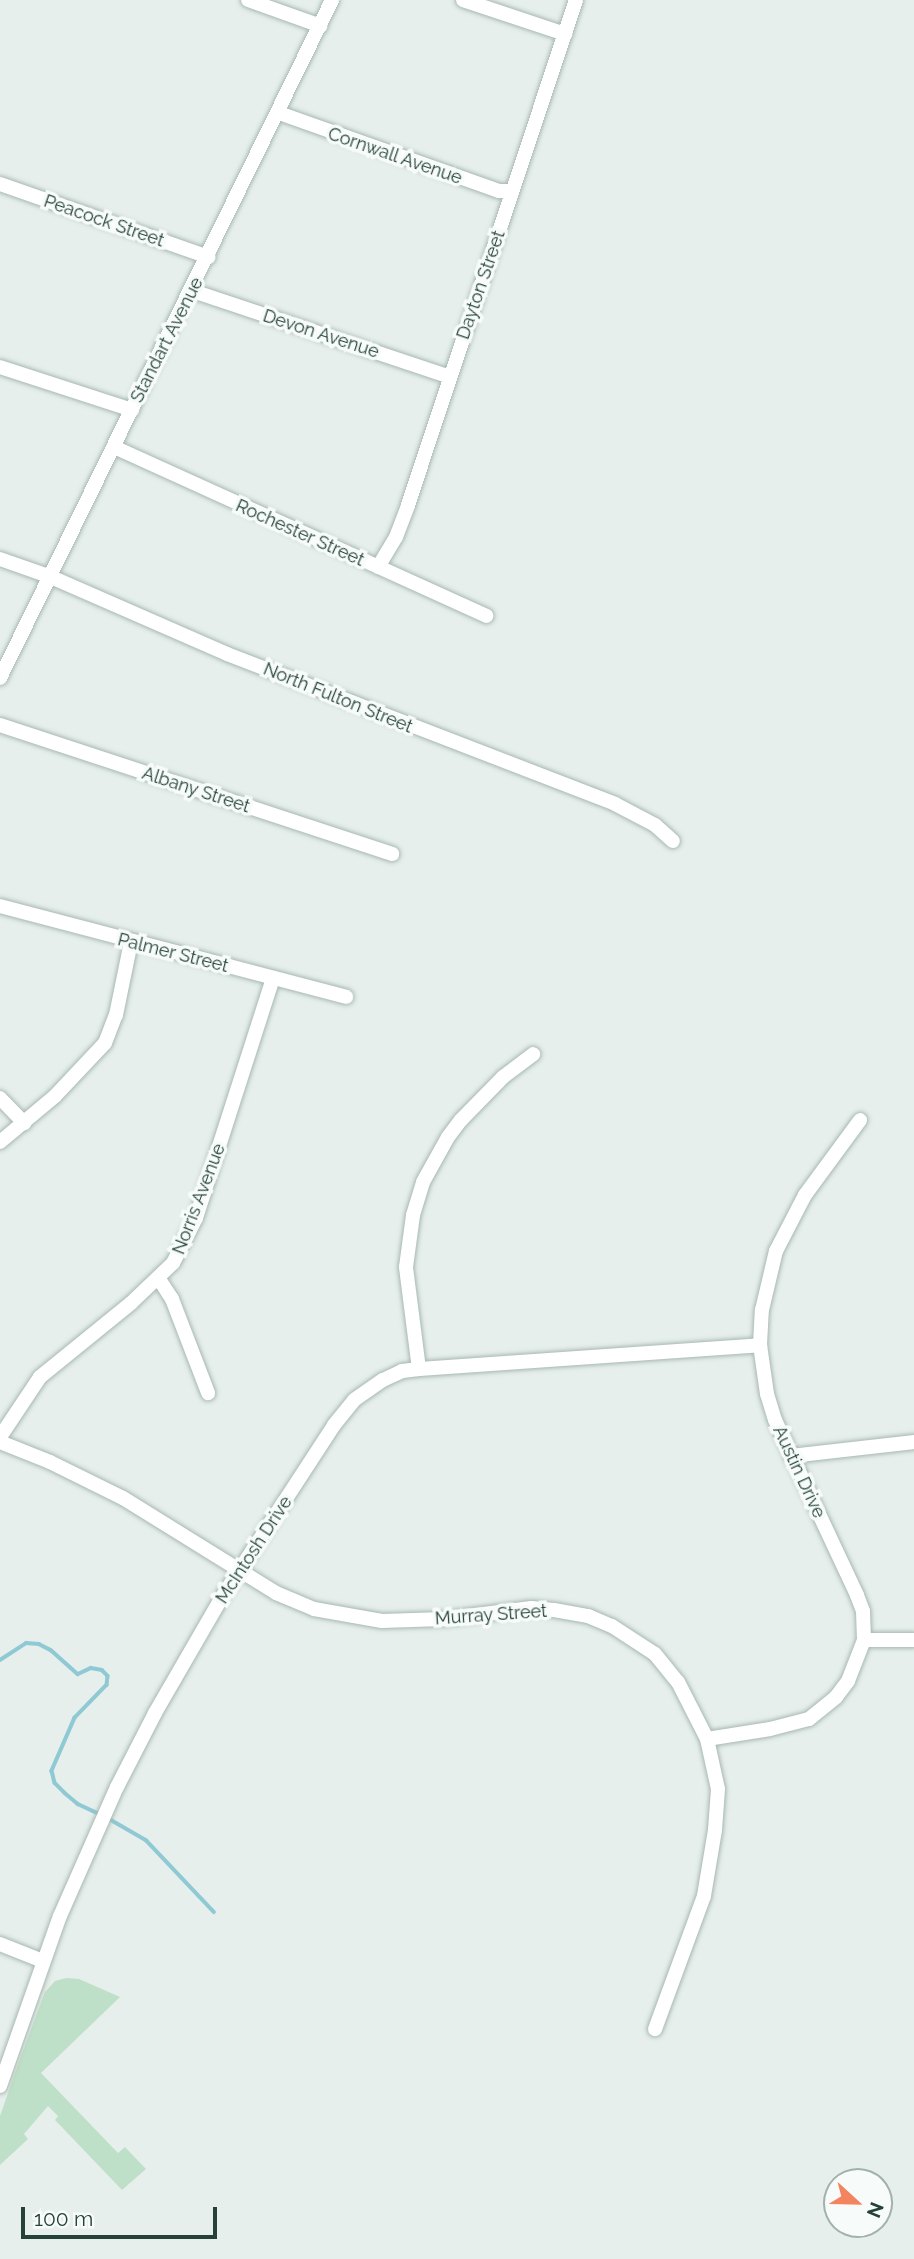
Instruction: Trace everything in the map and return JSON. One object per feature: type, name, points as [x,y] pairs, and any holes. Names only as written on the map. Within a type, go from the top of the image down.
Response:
[{"type":"street","points":[[248,0],[321,26]]},
{"type":"street","name":"Standart Avenue","points":[[0,678],[193,290],[332,0]]},
{"type":"street","points":[[463,0],[565,34]]},
{"type":"street","name":"Dayton Street","points":[[378,567],[396,537],[408,505],[576,0]]},
{"type":"street","name":"Cornwall Avenue","points":[[279,113],[486,187],[512,191]]},
{"type":"street","name":"Peacock Street","points":[[0,184],[209,257]]},
{"type":"street","name":"Devon Avenue","points":[[193,290],[450,377]]},
{"type":"street","points":[[0,367],[132,410]]},
{"type":"street","name":"Rochester Street","points":[[114,447],[487,616]]},
{"type":"street","name":"North Fulton Street","points":[[0,559],[51,577],[227,654],[615,804],[655,825],[673,841]]},
{"type":"street","name":"Albany Street","points":[[0,724],[392,854]]},
{"type":"street","name":"Palmer Street","points":[[0,906],[346,998]]},
{"type":"street","points":[[0,1142],[77,1075],[105,1043],[116,1016],[131,942]]},
{"type":"street","name":"Norris Avenue","points":[[0,1439],[40,1377],[159,1279],[173,1263],[195,1217],[273,978]]},
{"type":"street","points":[[419,1368],[406,1267],[412,1215],[424,1182],[461,1120],[503,1077],[533,1054]]},
{"type":"street","points":[[0,1098],[24,1123]]},
{"type":"street","name":"Austin Drive","points":[[707,1739],[770,1729],[809,1719],[836,1698],[848,1681],[864,1640],[863,1611],[857,1595],[791,1456],[767,1394],[760,1345],[762,1310],[776,1251],[805,1195],[860,1120]]},
{"type":"street","points":[[159,1279],[172,1299],[208,1393]]},
{"type":"street","name":"McIntosh Drive","points":[[0,2086],[43,1961],[81,1864],[122,1776],[155,1713],[239,1571],[334,1425],[354,1401],[383,1380],[419,1368],[760,1345]]},
{"type":"street","name":"Murray Street","points":[[0,1439],[123,1497],[288,1600],[363,1619],[444,1619],[531,1608],[588,1616],[635,1639],[664,1662],[685,1693],[707,1739],[718,1789],[715,1830],[704,1896],[655,2029]]},
{"type":"street","points":[[791,1456],[914,1442]]},
{"type":"street","points":[[864,1640],[914,1640]]},
{"type":"street","points":[[0,1944],[43,1961]]},
{"type":"green space","points":[[79,1979],[120,1997],[41,2073],[118,2153],[125,2147],[146,2169],[122,2190],[55,2120],[58,2116],[48,2106],[24,2134],[28,2139],[0,2165],[0,2116],[20,2059],[45,1992],[55,1981]]},
{"type":"waterway","points":[[0,1660],[26,1643],[39,1644],[51,1650],[78,1674],[91,1668],[102,1670],[108,1676],[107,1685],[75,1718],[52,1771],[55,1783],[65,1793],[78,1804],[99,1814]]},
{"type":"waterway","points":[[106,1817],[146,1840],[214,1912]]}]
